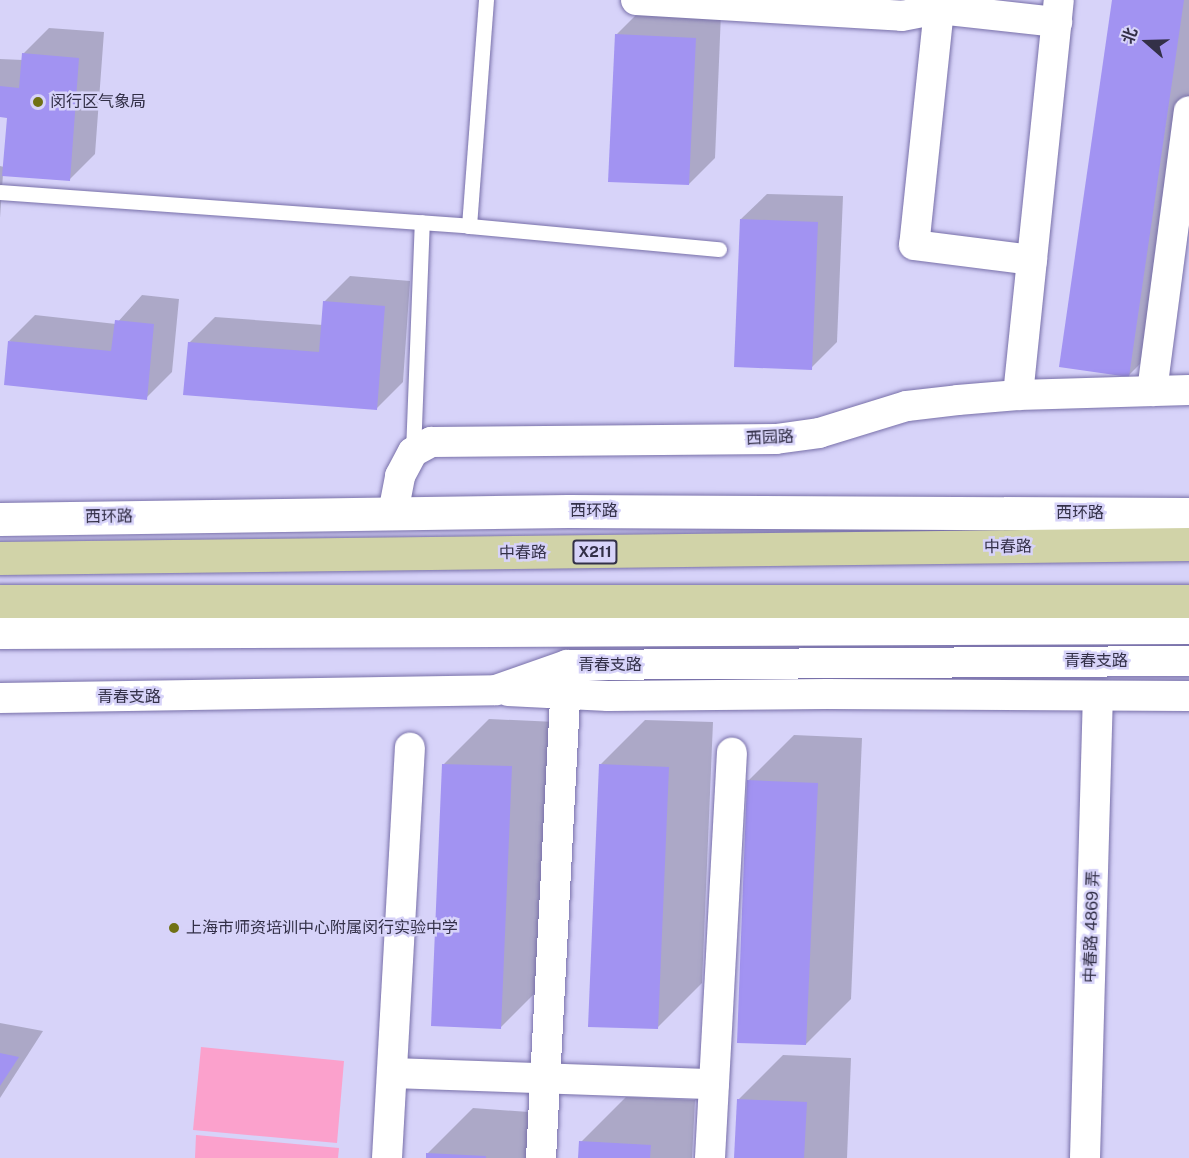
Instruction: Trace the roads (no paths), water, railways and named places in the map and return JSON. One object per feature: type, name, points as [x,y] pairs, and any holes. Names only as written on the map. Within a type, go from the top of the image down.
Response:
[{"type":"main road","name":"西环路","points":[[0,519],[568,511],[1189,514]]},
{"type":"main road","name":"中春路","points":[[0,558],[1189,544]]},
{"type":"main road","points":[[0,601],[1189,601]]},
{"type":"main road","points":[[0,632],[1189,627]]},
{"type":"street","points":[[636,0],[1058,11],[1018,395]]},
{"type":"street","points":[[939,9],[914,245],[1032,260]]},
{"type":"street","points":[[1152,391],[1187,142],[1189,111]]},
{"type":"street","name":"西园路","points":[[413,452],[431,442],[776,439],[819,433],[907,406],[1018,395],[1189,390]]},
{"type":"street","points":[[393,513],[400,476],[413,452]]},
{"type":"street","name":"青春支路","points":[[0,698],[496,690],[567,665],[1189,661]]},
{"type":"street","points":[[541,1158],[567,665]]},
{"type":"street","points":[[496,690],[566,695],[1189,696]]},
{"type":"street","name":"中春路 4869 弄","points":[[1085,1158],[1098,697]]},
{"type":"street","points":[[387,1158],[410,748]]},
{"type":"street","points":[[710,1158],[732,753]]},
{"type":"street","points":[[393,1073],[714,1084]]},
{"type":"lane","points":[[469,226],[486,0]]},
{"type":"lane","points":[[0,192],[422,222],[718,249]]},
{"type":"lane","points":[[413,452],[422,222]]},
{"type":"place","name":"闵行区气象局","points":[[38,102]]},
{"type":"place","name":"上海市师资培训中心附属闵行实验中学","points":[[174,928]]}]
